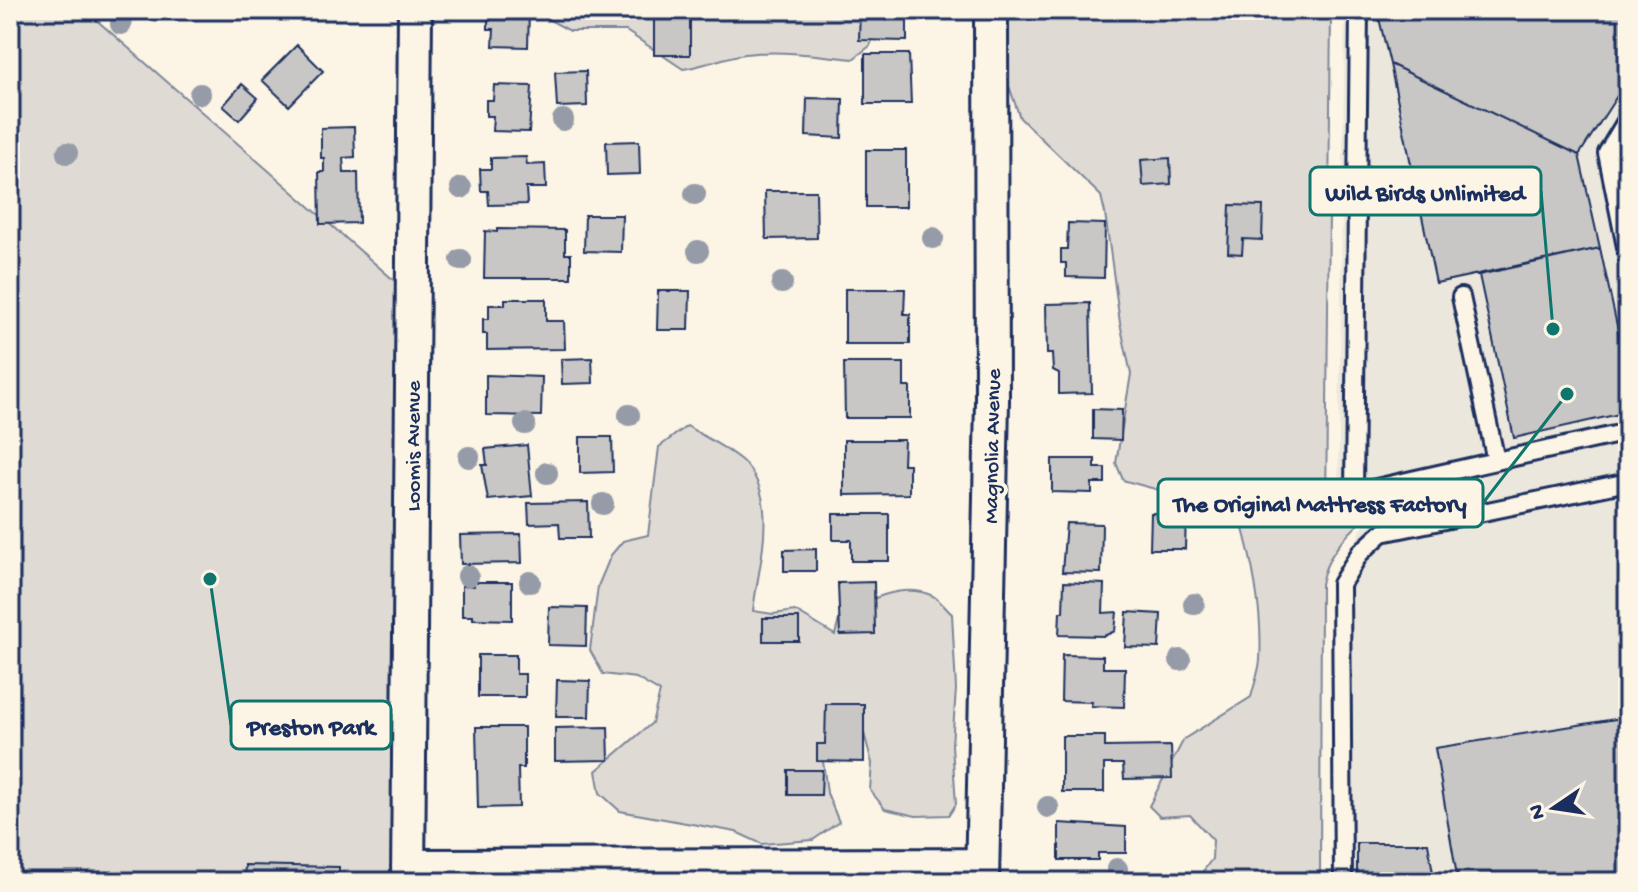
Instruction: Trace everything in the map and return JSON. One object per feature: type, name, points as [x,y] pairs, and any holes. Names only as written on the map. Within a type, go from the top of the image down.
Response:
[{"type":"street","name":"Magnolia Avenue","points":[[982,874],[992,422],[991,10]]},
{"type":"street","name":"Loomis Avenue","points":[[408,874],[410,14]]},
{"type":"street","points":[[408,874],[543,863],[982,874]]},
{"type":"lane","points":[[1359,10],[1354,493],[1628,432]]},
{"type":"lane","points":[[1628,118],[1607,153],[1628,257]]},
{"type":"lane","points":[[1461,297],[1496,461]]},
{"type":"lane","points":[[1343,882],[1340,796],[1341,584],[1352,562],[1382,533],[1628,482]]},
{"type":"shaded area","points":[[10,10],[85,10],[413,297],[408,882],[10,882]]},
{"type":"shaded area","points":[[556,10],[861,10],[875,32],[870,46],[853,59],[758,53],[737,55],[683,69],[626,31],[570,31],[544,17]]},
{"type":"shaded area","points":[[1013,10],[1331,10],[1326,509],[1362,521],[1336,549],[1321,584],[1320,882],[1195,882],[1212,859],[1213,840],[1190,815],[1160,817],[1149,806],[1184,739],[1251,697],[1260,660],[1256,589],[1240,518],[1197,501],[1123,480],[1116,463],[1131,374],[1120,323],[1105,213],[1101,196],[1020,118],[1005,74],[1005,30]]},
{"type":"shaded area","points":[[1345,10],[1628,10],[1628,882],[1334,882],[1329,596],[1371,510],[1338,499]]},
{"type":"shaded area","points":[[687,426],[741,460],[761,492],[764,532],[753,611],[773,614],[795,611],[835,635],[840,616],[873,599],[897,592],[921,592],[933,596],[952,614],[956,689],[952,745],[956,804],[949,815],[916,816],[885,809],[870,790],[872,763],[864,733],[822,753],[827,793],[839,822],[813,840],[762,844],[736,832],[620,811],[600,793],[596,771],[652,723],[660,692],[636,678],[603,674],[590,650],[598,586],[611,555],[623,541],[648,535],[659,447]]},
{"type":"building","points":[[493,10],[529,10],[528,47],[493,46],[494,29],[488,29],[488,16],[493,16]]},
{"type":"building","points":[[860,10],[908,10],[896,12],[896,19],[907,18],[907,41],[859,40]]},
{"type":"building","points":[[1377,10],[1628,10],[1628,79],[1579,155],[1390,64]]},
{"type":"building","points":[[654,18],[690,19],[690,55],[654,55]]},
{"type":"building","points":[[297,45],[323,71],[289,106],[262,80]]},
{"type":"building","points":[[865,54],[909,54],[911,104],[865,104]]},
{"type":"building","points":[[1390,64],[1579,155],[1600,248],[1436,283]]},
{"type":"building","points":[[586,71],[587,106],[557,107],[555,72]]},
{"type":"building","points":[[242,84],[258,98],[239,120],[223,106]]},
{"type":"building","points":[[494,85],[532,86],[529,132],[492,131],[493,116],[486,116],[486,100],[493,100]]},
{"type":"building","points":[[807,98],[843,99],[842,138],[806,136]]},
{"type":"building","points":[[354,127],[355,157],[343,158],[344,173],[358,173],[359,223],[320,224],[319,172],[324,172],[321,128]]},
{"type":"building","points":[[639,141],[640,174],[607,175],[606,142]]},
{"type":"building","points":[[866,150],[906,150],[906,207],[866,207]]},
{"type":"building","points":[[526,157],[527,165],[545,164],[546,188],[526,188],[527,204],[489,205],[488,191],[481,191],[480,169],[491,169],[491,158]]},
{"type":"building","points":[[1170,158],[1171,184],[1143,186],[1141,160]]},
{"type":"building","points":[[765,191],[816,191],[817,238],[766,239]]},
{"type":"building","points":[[1230,205],[1263,206],[1262,240],[1243,239],[1242,254],[1228,253]]},
{"type":"building","points":[[585,215],[622,215],[621,252],[584,251]]},
{"type":"building","points":[[1068,223],[1105,224],[1104,278],[1066,277],[1066,263],[1061,263],[1061,249],[1067,249]]},
{"type":"building","points":[[497,229],[565,230],[565,254],[571,254],[571,278],[484,278],[485,231],[497,232]]},
{"type":"building","points":[[1600,248],[1628,376],[1628,412],[1514,438],[1479,275]]},
{"type":"building","points":[[845,289],[905,289],[904,314],[910,314],[910,344],[845,344]]},
{"type":"building","points":[[658,291],[690,291],[689,330],[657,330]]},
{"type":"building","points":[[505,299],[546,299],[546,321],[564,321],[565,349],[487,350],[483,319],[489,319],[489,305],[505,305]]},
{"type":"building","points":[[1090,303],[1092,393],[1059,394],[1059,373],[1053,370],[1052,354],[1047,354],[1046,304]]},
{"type":"building","points":[[592,358],[593,383],[562,384],[561,359]]},
{"type":"building","points":[[844,363],[904,363],[904,387],[910,387],[910,418],[845,418]]},
{"type":"building","points":[[486,375],[542,377],[541,416],[486,415]]},
{"type":"building","points":[[1093,409],[1122,410],[1121,440],[1093,439]]},
{"type":"building","points":[[580,437],[612,437],[613,472],[580,473]]},
{"type":"building","points":[[844,440],[904,440],[903,464],[909,464],[909,494],[844,495]]},
{"type":"building","points":[[527,445],[532,496],[488,500],[482,465],[487,465],[485,449]]},
{"type":"building","points":[[1052,459],[1095,459],[1095,468],[1105,468],[1105,483],[1092,483],[1092,493],[1052,492]]},
{"type":"building","points":[[588,502],[589,538],[560,538],[559,523],[529,524],[528,503]]},
{"type":"building","points":[[1151,513],[1186,514],[1185,549],[1150,549]]},
{"type":"building","points":[[833,514],[889,514],[889,561],[851,561],[851,540],[833,540]]},
{"type":"building","points":[[1066,523],[1102,524],[1101,573],[1062,572]]},
{"type":"building","points":[[521,534],[522,563],[461,564],[460,535]]},
{"type":"building","points":[[816,549],[816,571],[784,571],[784,550]]},
{"type":"building","points":[[474,582],[512,582],[512,620],[462,616],[462,586],[474,586]]},
{"type":"building","points":[[874,582],[875,634],[840,635],[838,583]]},
{"type":"building","points":[[1064,582],[1104,584],[1103,613],[1117,612],[1115,631],[1104,636],[1059,635]]},
{"type":"building","points":[[549,607],[587,608],[586,646],[548,645]]},
{"type":"building","points":[[1127,612],[1161,614],[1159,648],[1125,647]]},
{"type":"building","points":[[763,618],[799,618],[799,641],[763,641]]},
{"type":"building","points":[[478,655],[516,655],[516,674],[525,674],[525,697],[478,697]]},
{"type":"building","points":[[1062,655],[1103,656],[1103,668],[1125,668],[1124,707],[1061,701]]},
{"type":"building","points":[[557,680],[590,681],[589,717],[556,717]]},
{"type":"building","points":[[826,704],[864,704],[864,762],[817,761],[817,744],[825,744]]},
{"type":"building","points":[[1628,717],[1628,882],[1357,882],[1357,843],[1428,843],[1434,879],[1457,876],[1435,748]]},
{"type":"building","points":[[476,727],[524,727],[524,768],[518,768],[519,807],[478,808]]},
{"type":"building","points":[[608,727],[609,760],[555,761],[555,728]]},
{"type":"building","points":[[1062,736],[1105,736],[1105,747],[1171,746],[1172,778],[1124,779],[1123,764],[1104,764],[1104,792],[1062,792]]},
{"type":"building","points":[[788,770],[822,770],[821,795],[788,795]]},
{"type":"building","points":[[1059,823],[1126,827],[1126,853],[1098,853],[1098,860],[1059,860]]},
{"type":"building","points":[[245,865],[339,867],[339,882],[244,882]]},
{"type":"building","points":[[1057,879],[1094,879],[1094,882],[1057,882]]},
{"type":"place","name":"Wild Birds Unlimited","points":[[1553,329]]},
{"type":"place","name":"The Original Mattress Factory","points":[[1567,394]]},
{"type":"place","name":"Preston Park","points":[[210,579]]}]
